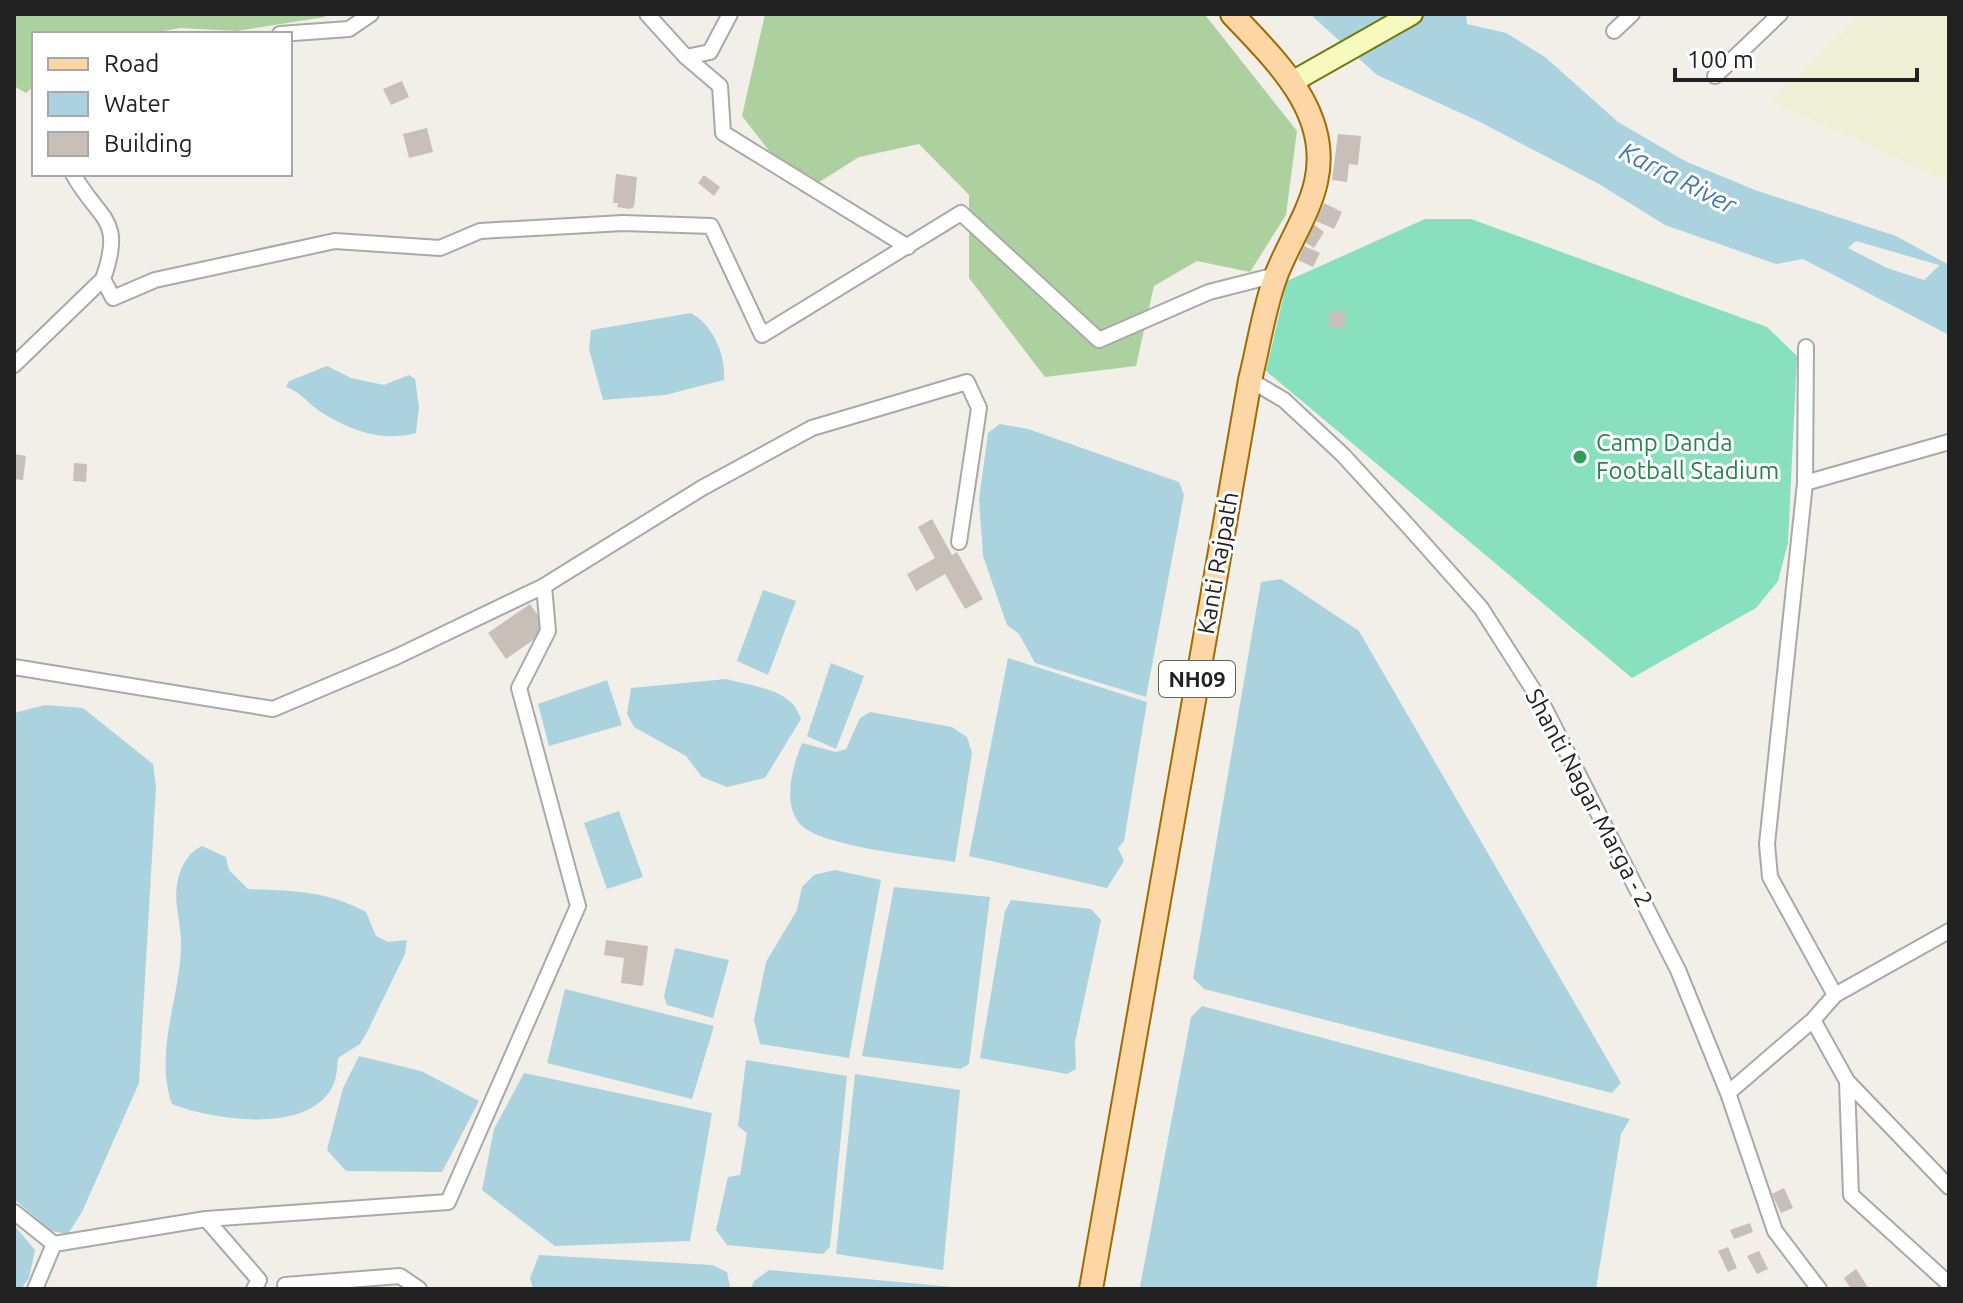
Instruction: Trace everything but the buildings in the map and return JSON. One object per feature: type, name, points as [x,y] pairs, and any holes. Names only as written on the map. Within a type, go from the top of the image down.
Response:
[{"type":"main road","name":"Kanti Rajpath","points":[[1091,1289],[1250,380],[1276,275],[1316,183],[1320,149],[1309,110],[1292,82],[1232,14]]},
{"type":"main road","points":[[1292,82],[1412,14]]},
{"type":"street","points":[[292,33],[349,29],[371,14]]},
{"type":"street","points":[[647,14],[663,35],[720,86],[723,133],[908,247]]},
{"type":"street","points":[[686,57],[710,52],[730,14]]},
{"type":"street","points":[[1614,31],[1632,14]]},
{"type":"street","points":[[1715,76],[1780,14]]},
{"type":"street","points":[[14,365],[103,279],[113,252],[109,220],[75,176]]},
{"type":"street","points":[[103,279],[113,298],[155,280],[335,241],[440,248],[480,231],[623,223],[711,226],[762,335],[961,213],[1099,340],[1209,292],[1276,275]]},
{"type":"street","points":[[1806,347],[1805,483],[1767,844],[1770,877],[1835,995]]},
{"type":"street","name":"Shanti Nagar Marga - 2","points":[[1250,380],[1284,400],[1343,455],[1481,608],[1543,705],[1678,970],[1728,1093],[1775,1231],[1819,1289]]},
{"type":"street","points":[[14,667],[273,709],[396,657],[544,586],[702,488],[812,428],[967,382],[979,408],[959,542]]},
{"type":"street","points":[[1805,483],[1949,442]]},
{"type":"street","points":[[14,1212],[54,1244],[206,1219],[448,1202],[578,906],[519,688],[548,631],[544,586]]},
{"type":"street","points":[[1728,1093],[1813,1020],[1835,995],[1949,931]]},
{"type":"street","points":[[1813,1020],[1847,1081],[1949,1187]]},
{"type":"street","points":[[1847,1081],[1851,1195],[1949,1284]]},
{"type":"street","points":[[206,1219],[257,1285],[286,1287],[400,1276],[419,1289]]},
{"type":"street","points":[[35,1289],[54,1244]]},
{"type":"green space","points":[[14,14],[327,14],[325,17],[237,31],[180,28],[157,32],[32,32],[32,88],[26,93],[14,86]]},
{"type":"green space","points":[[765,14],[1206,16],[1297,131],[1286,215],[1250,272],[1197,261],[1154,286],[1136,366],[1045,377],[969,278],[969,195],[919,144],[859,157],[802,193],[742,116]]},
{"type":"green space","points":[[1862,14],[1949,14],[1949,182],[1771,101]]},
{"type":"green space","name":"Camp Danda Football Stadium","points":[[1425,219],[1471,219],[1767,327],[1797,356],[1788,543],[1778,581],[1756,608],[1632,678],[1266,371],[1287,281]]},
{"type":"water","name":"Karra River","points":[[1310,14],[1466,14],[1467,24],[1506,33],[1545,57],[1618,122],[1685,161],[1755,190],[1896,236],[1949,265],[1949,335],[1803,259],[1776,264],[1665,225],[1599,184],[1476,120],[1377,75]],"holes":[[[1856,241],[1939,265],[1924,280],[1887,268],[1848,248]]]},
{"type":"water","points":[[691,313],[712,333],[723,361],[724,380],[665,395],[603,400],[589,349],[591,330]]},
{"type":"water","points":[[327,366],[351,378],[384,385],[409,375],[415,379],[419,407],[416,433],[377,435],[352,428],[329,417],[286,387],[289,381]]},
{"type":"water","points":[[1000,424],[1028,429],[1179,482],[1184,495],[1146,697],[1035,663],[1019,634],[1007,625],[983,556],[979,499],[988,433]]},
{"type":"water","points":[[1281,579],[1359,631],[1621,1083],[1612,1093],[1204,989],[1193,978],[1261,582]]},
{"type":"water","points":[[763,590],[796,601],[768,675],[737,661]]},
{"type":"water","points":[[1008,658],[1147,702],[1124,841],[1118,848],[1124,861],[1107,888],[969,856]]},
{"type":"water","points":[[831,663],[864,676],[836,749],[807,736]]},
{"type":"water","points":[[726,679],[781,695],[796,709],[801,719],[765,778],[727,787],[702,777],[686,756],[634,727],[627,714],[631,688]]},
{"type":"water","points":[[607,680],[622,725],[549,746],[538,704]]},
{"type":"water","points":[[45,705],[83,708],[153,764],[156,787],[139,1083],[82,1212],[68,1234],[51,1231],[14,1199],[14,713]]},
{"type":"water","points":[[870,712],[952,727],[967,737],[972,753],[955,862],[850,845],[813,833],[795,817],[791,807],[791,785],[802,743],[836,752],[846,749],[860,718]]},
{"type":"water","points":[[619,811],[643,877],[607,889],[584,823]]},
{"type":"water","points":[[202,846],[226,857],[229,870],[248,889],[308,893],[336,899],[366,912],[376,936],[388,942],[407,940],[405,954],[360,1044],[338,1058],[334,1083],[323,1100],[305,1111],[284,1117],[235,1118],[172,1104],[166,1063],[180,961],[177,887],[187,859]]},
{"type":"water","points":[[835,870],[881,880],[849,1058],[760,1044],[754,1020],[766,962],[797,910],[802,887],[814,875]]},
{"type":"water","points":[[894,887],[990,897],[969,1064],[961,1069],[862,1056]]},
{"type":"water","points":[[1011,900],[1091,909],[1101,920],[1075,1042],[1076,1069],[1067,1074],[980,1058],[1005,911]]},
{"type":"water","points":[[675,948],[729,960],[713,1018],[667,1005],[664,996]]},
{"type":"water","points":[[565,989],[714,1026],[692,1099],[547,1063]]},
{"type":"water","points":[[1202,1006],[1630,1119],[1621,1134],[1596,1289],[1140,1287],[1191,1017]]},
{"type":"water","points":[[359,1056],[421,1071],[479,1101],[442,1172],[346,1171],[327,1150],[343,1088]]},
{"type":"water","points":[[746,1060],[847,1076],[830,1247],[823,1254],[727,1245],[716,1230],[728,1177],[740,1175],[747,1133],[738,1126]]},
{"type":"water","points":[[524,1073],[712,1113],[690,1241],[555,1246],[482,1190],[494,1129]]},
{"type":"water","points":[[855,1074],[960,1090],[943,1270],[836,1254]]},
{"type":"water","points":[[14,1225],[35,1250],[29,1278],[21,1289],[14,1289]]},
{"type":"water","points":[[539,1255],[712,1265],[727,1272],[730,1287],[533,1289],[530,1278]]},
{"type":"water","points":[[769,1270],[975,1289],[751,1289],[754,1281]]},
{"type":"place","name":"Camp Danda Football Stadium","points":[[1580,457]]}]
